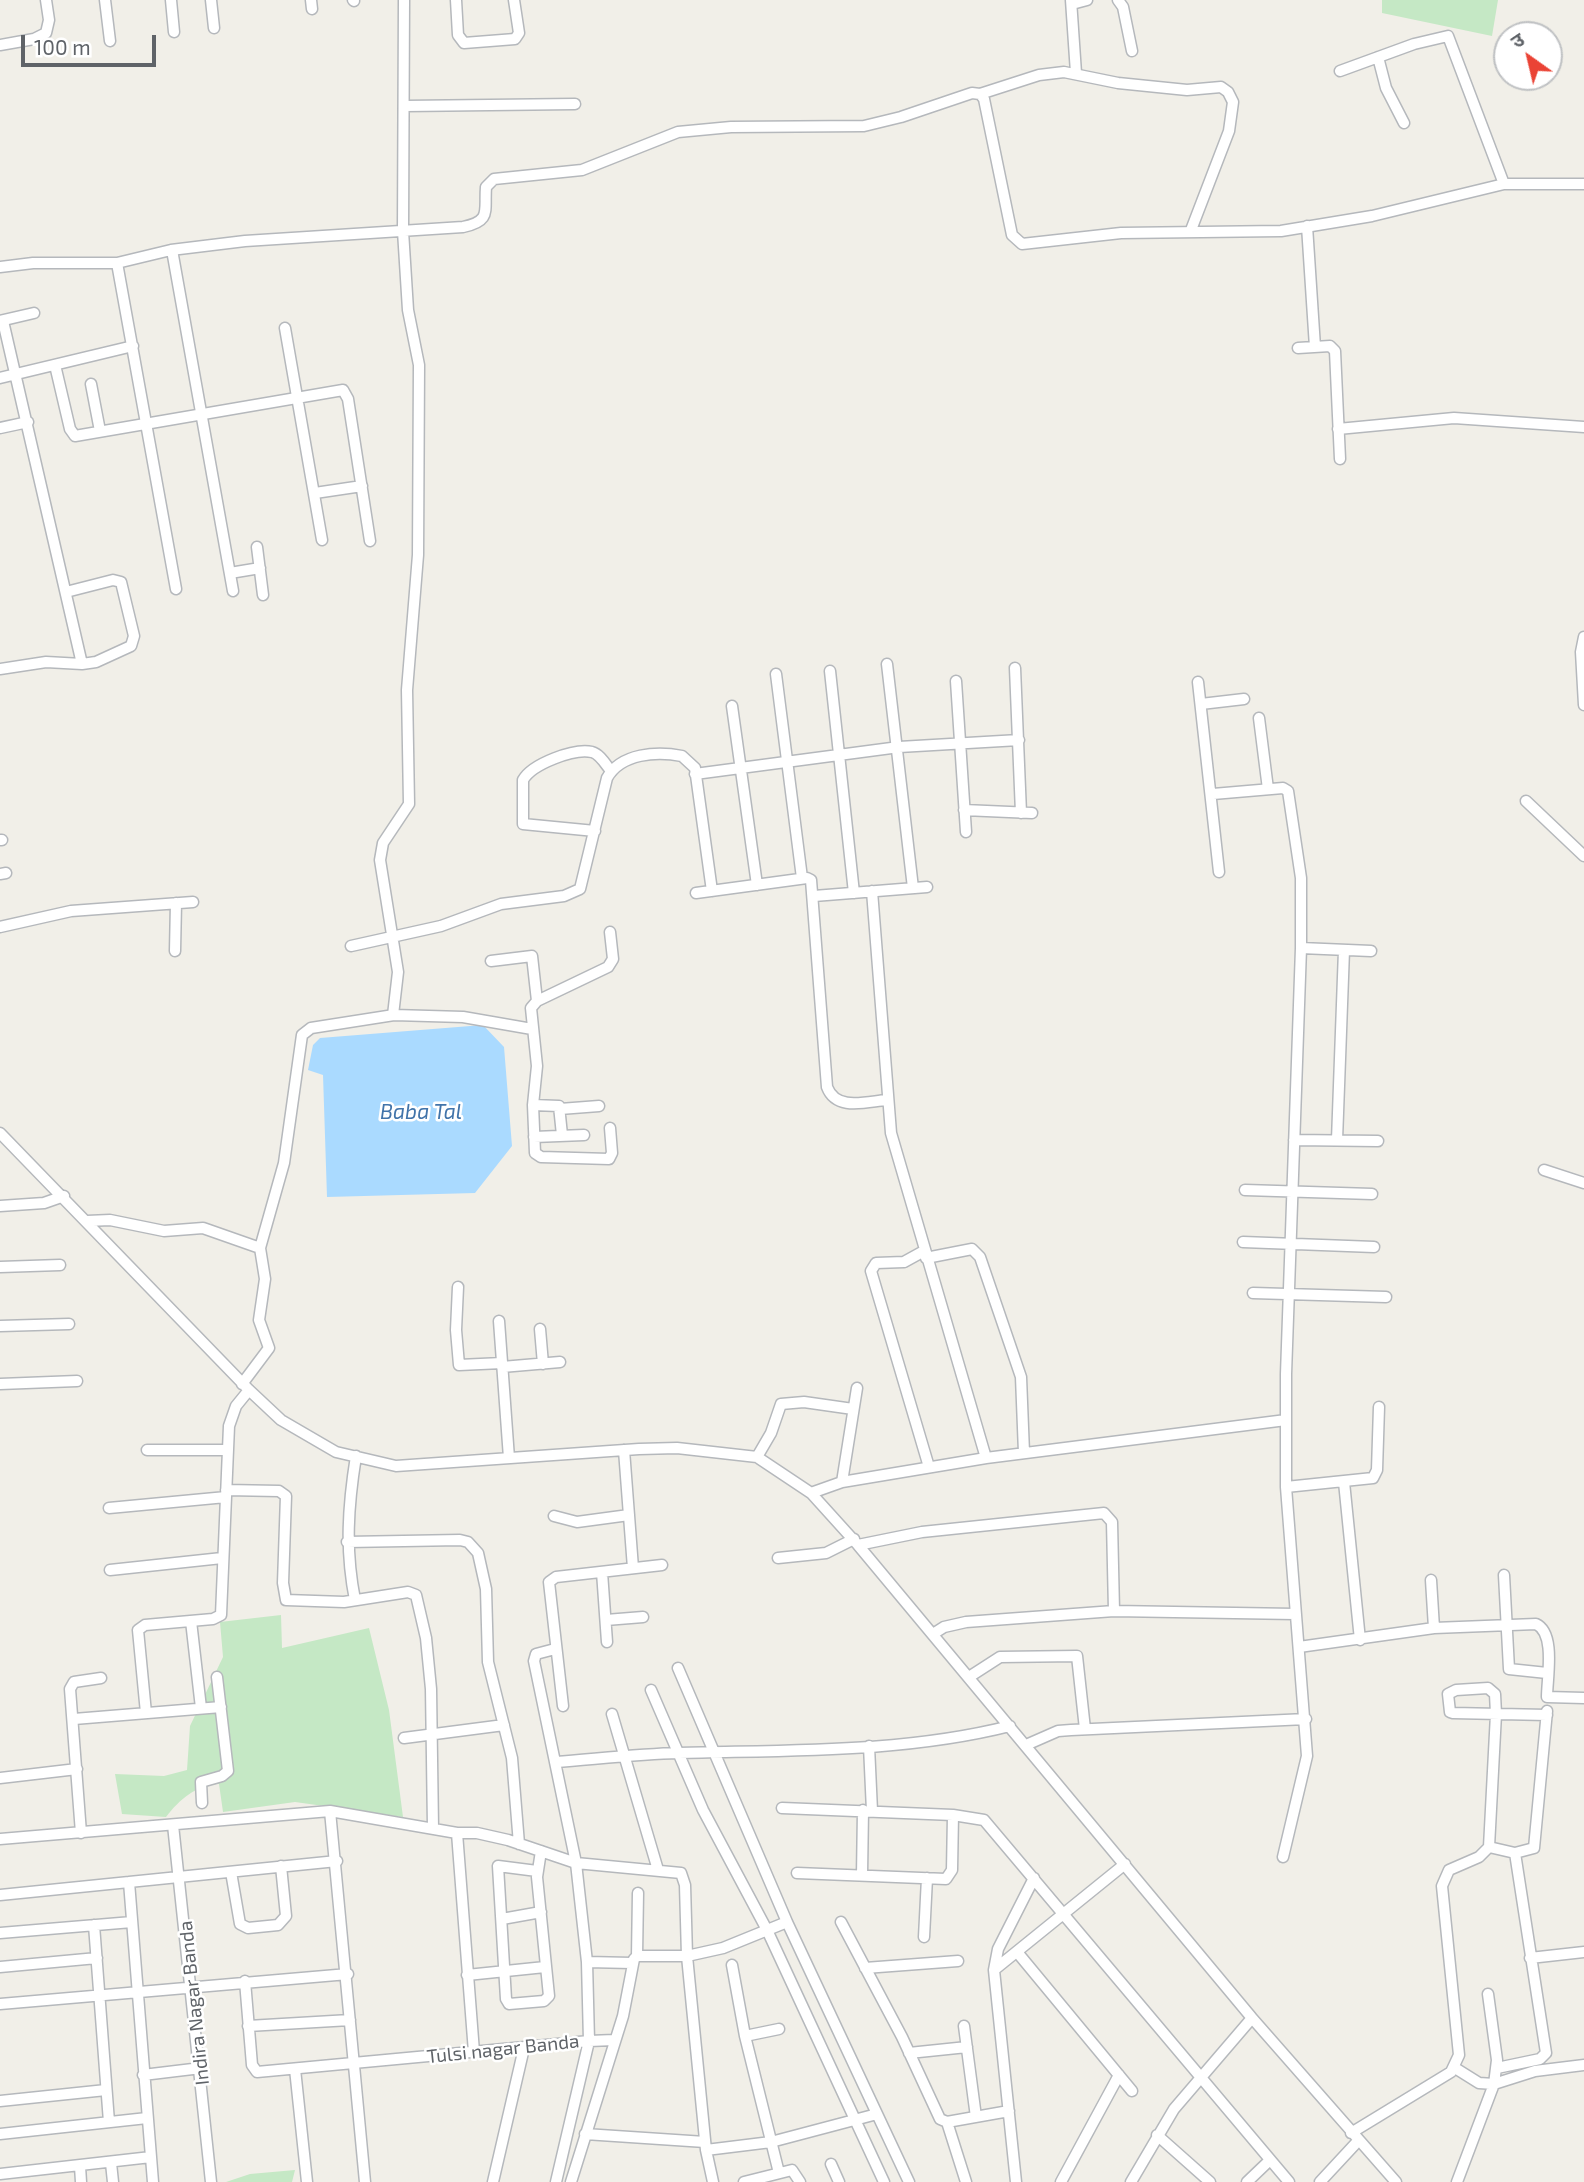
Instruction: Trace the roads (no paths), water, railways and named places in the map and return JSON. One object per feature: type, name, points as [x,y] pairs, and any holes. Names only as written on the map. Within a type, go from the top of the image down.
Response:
[{"type":"street","points":[[0,45],[47,33],[49,20],[46,0]]},
{"type":"street","points":[[105,0],[110,41]]},
{"type":"street","points":[[171,0],[174,32]]},
{"type":"street","points":[[211,0],[214,28]]},
{"type":"street","points":[[394,1015],[399,988],[380,860],[383,843],[409,804],[407,690],[418,555],[419,365],[408,310],[403,231],[404,0]]},
{"type":"street","points":[[456,0],[457,36],[464,43],[515,39],[519,33],[514,0]]},
{"type":"street","points":[[1076,73],[1072,2],[1087,0]]},
{"type":"street","points":[[1118,0],[1123,7],[1132,51]]},
{"type":"street","points":[[1340,71],[1442,35],[1451,39],[1470,99],[1504,184]]},
{"type":"street","points":[[1378,57],[1386,88],[1404,123]]},
{"type":"street","points":[[0,267],[33,263],[117,263],[172,250],[245,241],[475,225],[486,215],[486,187],[494,179],[595,166],[664,135],[731,127],[864,126],[901,117],[961,95],[980,94],[1039,75],[1076,73],[1118,83],[1187,90],[1221,88],[1228,92],[1233,102],[1228,131],[1191,230]]},
{"type":"street","points":[[980,94],[984,99],[1012,235],[1016,240],[1032,244],[1101,234],[1191,230],[1251,234],[1372,216],[1504,184],[1584,184]]},
{"type":"street","points":[[405,106],[575,104]]},
{"type":"street","points":[[1307,226],[1315,347]]},
{"type":"street","points":[[172,250],[233,591]]},
{"type":"street","points":[[117,263],[176,589]]},
{"type":"street","points":[[34,313],[1,321],[28,422],[82,664]]},
{"type":"street","points":[[285,328],[322,540]]},
{"type":"street","points":[[0,378],[132,346]]},
{"type":"street","points":[[1298,348],[1330,346],[1335,351],[1340,458]]},
{"type":"street","points":[[55,365],[72,434],[201,415],[298,396],[339,390],[346,393],[370,541]]},
{"type":"street","points":[[91,384],[100,431]]},
{"type":"street","points":[[1338,429],[1454,418],[1584,427]]},
{"type":"street","points":[[0,428],[28,422]]},
{"type":"street","points":[[315,493],[362,486]]},
{"type":"street","points":[[257,547],[263,595]]},
{"type":"street","points":[[230,573],[260,568]]},
{"type":"street","points":[[0,666],[46,662],[82,664],[110,656],[134,642],[123,587],[118,580],[66,592]]},
{"type":"street","points":[[1584,636],[1581,652],[1584,705]]},
{"type":"street","points":[[887,664],[899,747],[913,888]]},
{"type":"street","points":[[964,810],[1026,813],[1015,668]]},
{"type":"street","points":[[830,671],[854,893]]},
{"type":"street","points":[[776,674],[802,878]]},
{"type":"street","points":[[956,681],[966,832]]},
{"type":"street","points":[[1198,682],[1213,794],[1219,872]]},
{"type":"street","points":[[1200,704],[1244,699]]},
{"type":"street","points":[[732,706],[757,885]]},
{"type":"street","points":[[1259,718],[1268,789]]},
{"type":"street","points":[[695,774],[899,747],[1019,740]]},
{"type":"street","points":[[595,831],[523,824],[523,780],[534,766],[585,752],[598,755],[611,771]]},
{"type":"street","points":[[351,946],[441,926],[501,904],[573,893],[584,883],[611,771],[633,758],[668,753],[691,762],[712,891]]},
{"type":"street","points":[[1213,794],[1283,788],[1290,797],[1301,878],[1286,1487],[1306,1719],[1304,1775],[1283,1857]]},
{"type":"street","points":[[1526,801],[1584,856]]},
{"type":"street","points":[[696,893],[802,878],[811,880],[827,1087],[830,1095],[841,1103],[886,1100]]},
{"type":"street","points":[[814,896],[927,887]]},
{"type":"street","points":[[872,891],[886,1100],[891,1133],[986,1458]]},
{"type":"street","points":[[0,926],[71,911],[193,902]]},
{"type":"street","points":[[175,951],[176,903]]},
{"type":"street","points":[[610,932],[613,959],[608,967],[537,1001],[531,1008],[537,1066],[533,1105],[535,1153],[541,1157],[609,1159],[612,1153],[610,1128]]},
{"type":"street","points":[[1301,948],[1371,951]]},
{"type":"street","points":[[1337,1140],[1343,950]]},
{"type":"street","points":[[491,961],[532,956],[537,1001]]},
{"type":"street","points":[[146,1713],[138,1630],[145,1625],[221,1615],[231,1415],[269,1348],[258,1320],[265,1279],[260,1248],[284,1163],[302,1035],[311,1028],[394,1015],[463,1017],[533,1029]]},
{"type":"street","points":[[533,1105],[554,1103],[560,1109],[562,1135]]},
{"type":"street","points":[[560,1109],[599,1106]]},
{"type":"street","points":[[0,1133],[64,1196],[245,1387],[281,1420],[336,1452],[396,1466],[677,1448],[757,1457],[811,1493],[856,1542],[1252,2018],[1396,2182]]},
{"type":"street","points":[[534,1137],[584,1135]]},
{"type":"street","points":[[1294,1140],[1378,1141]]},
{"type":"street","points":[[1544,1170],[1584,1183]]},
{"type":"street","points":[[1245,1190],[1372,1194]]},
{"type":"street","points":[[0,1206],[35,1205],[64,1196]]},
{"type":"street","points":[[88,1221],[110,1220],[164,1231],[203,1228],[260,1248]]},
{"type":"street","points":[[1243,1242],[1374,1247]]},
{"type":"street","points":[[929,1467],[872,1271],[876,1263],[904,1262],[925,1255],[972,1249],[980,1257],[1021,1377],[1024,1453]]},
{"type":"street","points":[[0,1267],[60,1265]]},
{"type":"street","points":[[457,1287],[456,1330],[459,1365],[560,1362]]},
{"type":"street","points":[[1253,1293],[1386,1297]]},
{"type":"street","points":[[499,1321],[509,1458]]},
{"type":"street","points":[[0,1326],[69,1324]]},
{"type":"street","points":[[540,1329],[543,1364]]},
{"type":"street","points":[[0,1384],[77,1381]]},
{"type":"street","points":[[842,1482],[857,1388]]},
{"type":"street","points":[[757,1457],[771,1433],[781,1404],[804,1402],[853,1409]]},
{"type":"street","points":[[1286,1487],[1369,1479],[1376,1475],[1379,1407]]},
{"type":"street","points":[[811,1493],[842,1482],[986,1458],[1286,1420]]},
{"type":"street","points":[[147,1450],[228,1450]]},
{"type":"street","points":[[624,1450],[633,1568]]},
{"type":"street","points":[[355,1600],[347,1542],[356,1457]]},
{"type":"street","points":[[1344,1482],[1360,1640]]},
{"type":"street","points":[[110,1508],[226,1494],[279,1491],[286,1496],[283,1583],[286,1600],[355,1600],[408,1592],[416,1595],[426,1638],[432,1734],[433,1828]]},
{"type":"street","points":[[778,1558],[826,1553],[856,1542],[922,1532],[1104,1513],[1112,1522],[1114,1611]]},
{"type":"street","points":[[554,1516],[577,1522],[629,1514]]},
{"type":"street","points":[[347,1542],[460,1540],[474,1546],[486,1589],[488,1662],[516,1784],[519,1844]]},
{"type":"street","points":[[110,1570],[222,1558]]},
{"type":"street","points":[[563,1706],[549,1582],[556,1577],[662,1565]]},
{"type":"street","points":[[602,1572],[607,1642]]},
{"type":"street","points":[[1504,1575],[1509,1669],[1547,1673]]},
{"type":"street","points":[[1430,1580],[1434,1628]]},
{"type":"street","points":[[933,1634],[944,1627],[966,1622],[1114,1611],[1295,1614]]},
{"type":"street","points":[[606,1620],[643,1617]]},
{"type":"street","points":[[191,1621],[201,1709]]},
{"type":"street","points":[[1299,1647],[1434,1628],[1536,1624],[1546,1631],[1547,1715],[1535,1843],[1530,1851],[1515,1853],[1489,1847]]},
{"type":"street","points":[[555,1649],[536,1654],[534,1661],[576,1863],[587,1962],[589,2041],[614,2040]]},
{"type":"street","points":[[969,1677],[1000,1657],[1077,1656],[1085,1729]]},
{"type":"street","points":[[678,1668],[788,1922],[909,2182]]},
{"type":"street","points":[[202,1803],[201,1782],[222,1776],[228,1771],[217,1677]]},
{"type":"street","points":[[80,1833],[71,1685],[101,1678]]},
{"type":"street","points":[[1320,2182],[1355,2137],[1455,2068],[1459,2055],[1443,1886],[1449,1870],[1479,1857],[1489,1847],[1496,1714],[1495,1694],[1488,1688],[1456,1690],[1448,1694],[1450,1712],[1496,1714],[1547,1715]]},
{"type":"street","points":[[650,1690],[715,1833],[767,1930],[884,2182]]},
{"type":"street","points":[[1547,1697],[1584,1698]]},
{"type":"street","points":[[74,1719],[221,1707]]},
{"type":"street","points":[[612,1714],[658,1870]]},
{"type":"street","points":[[1026,1745],[1058,1731],[1306,1719]]},
{"type":"street","points":[[404,1738],[504,1726]]},
{"type":"street","points":[[556,1762],[678,1753],[869,1746],[967,1736],[1010,1726]]},
{"type":"street","points":[[862,1875],[869,1746]]},
{"type":"street","points":[[0,1778],[76,1769]]},
{"type":"street","points":[[782,1808],[867,1810],[984,1819],[1289,2182]]},
{"type":"street","points":[[330,1811],[348,1974],[365,2182]]},
{"type":"street","points":[[0,1839],[330,1811],[457,1833],[477,1833],[576,1863],[681,1873],[684,1878],[687,1955],[705,2146],[713,2182]]},
{"type":"street","points":[[797,1873],[946,1879],[951,1875],[953,1815]]},
{"type":"street","name":"Indira Nagar Banda","points":[[173,1825],[201,2068],[211,2182]]},
{"type":"street","points":[[457,1833],[474,2052]]},
{"type":"street","points":[[537,1871],[498,1867],[506,1999],[509,2004],[544,2001],[549,1996],[537,1871],[541,1851]]},
{"type":"street","points":[[1497,2068],[1540,2059],[1546,2053],[1515,1853]]},
{"type":"street","points":[[0,1895],[337,1861]]},
{"type":"street","points":[[994,1970],[1125,1864]]},
{"type":"street","points":[[231,1872],[240,1924],[248,1928],[278,1925],[286,1916],[281,1867]]},
{"type":"street","points":[[924,1937],[927,1878]]},
{"type":"street","points":[[1016,2182],[994,1970],[998,1948],[1034,1878]]},
{"type":"street","points":[[129,1882],[153,2182]]},
{"type":"street","points":[[571,2182],[628,1998],[635,1959],[638,1893]]},
{"type":"street","points":[[502,1919],[541,1912]]},
{"type":"street","points":[[0,1933],[132,1922]]},
{"type":"street","points":[[587,1962],[687,1955],[736,1945],[788,1922]]},
{"type":"street","points":[[841,1922],[909,2053],[937,2115],[947,2122],[966,2182]]},
{"type":"street","points":[[94,1925],[109,2122]]},
{"type":"street","points":[[1017,1952],[1132,2091]]},
{"type":"street","points":[[1530,1958],[1584,1952]]},
{"type":"street","points":[[0,1967],[97,1958]]},
{"type":"street","points":[[865,1968],[890,1964],[958,1961]]},
{"type":"street","points":[[732,1965],[745,2036],[779,2173]]},
{"type":"street","points":[[467,1975],[545,1967]]},
{"type":"street","points":[[0,2004],[192,1985],[348,1974]]},
{"type":"street","points":[[245,1981],[248,2026],[350,2020]]},
{"type":"street","points":[[1457,2182],[1494,2084],[1497,2068],[1489,1994]]},
{"type":"street","points":[[1131,2182],[1157,2135],[1252,2018]]},
{"type":"street","name":"Tulsi nagar Banda","points":[[248,2026],[254,2070],[295,2069],[589,2041],[556,2182]]},
{"type":"street","points":[[964,2026],[976,2117]]},
{"type":"street","points":[[745,2036],[779,2029]]},
{"type":"street","points":[[494,2182],[524,2048]]},
{"type":"street","points":[[909,2053],[967,2048]]},
{"type":"street","points":[[1455,2068],[1479,2083],[1494,2084],[1535,2071],[1584,2064]]},
{"type":"street","points":[[144,2075],[201,2068]]},
{"type":"street","points":[[295,2069],[307,2182]]},
{"type":"street","points":[[1061,2182],[1119,2075]]},
{"type":"street","points":[[0,2101],[106,2090]]},
{"type":"street","points":[[947,2122],[1009,2110]]},
{"type":"street","points":[[585,2134],[705,2146],[771,2141],[877,2114]]},
{"type":"street","points":[[0,2134],[147,2118]]},
{"type":"street","points":[[1157,2135],[1210,2182]]},
{"type":"street","points":[[0,2174],[151,2157]]},
{"type":"street","points":[[1248,2182],[1270,2160]]},
{"type":"street","points":[[111,2163],[113,2182]]},
{"type":"street","points":[[831,2164],[839,2182]]},
{"type":"street","points":[[80,2166],[81,2182]]},
{"type":"street","points":[[43,2170],[44,2182]]},
{"type":"street","points":[[744,2182],[792,2170],[800,2182]]},
{"type":"water","name":"Baba Tal","points":[[483,1025],[504,1047],[512,1146],[475,1193],[327,1197],[323,1075],[308,1070],[313,1045],[320,1038]]}]
